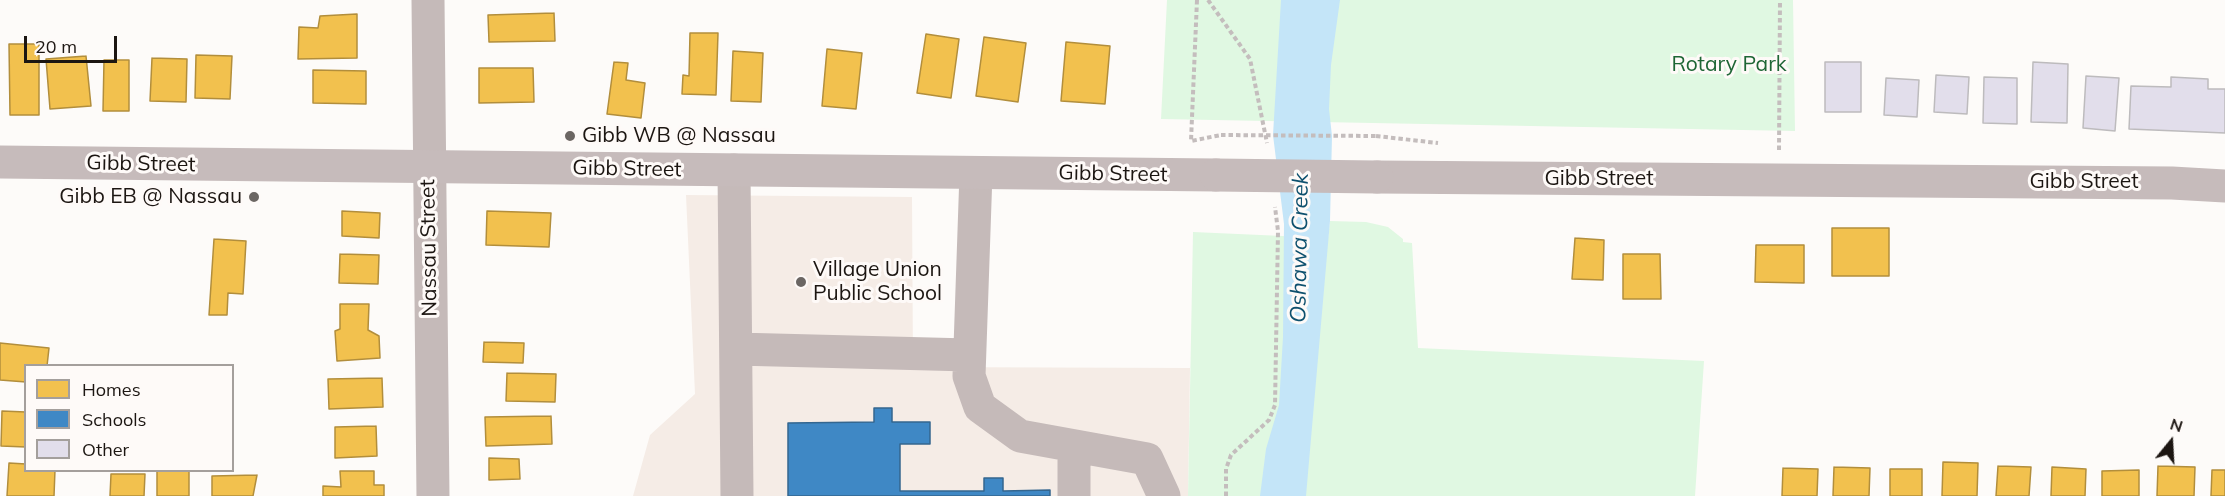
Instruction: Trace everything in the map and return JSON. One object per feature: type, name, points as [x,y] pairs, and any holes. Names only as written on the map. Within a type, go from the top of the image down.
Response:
[{"type":"main road","name":"Gibb Street","points":[[0,162],[2160,183],[2225,186]]},
{"type":"street","name":"Nassau Street","points":[[428,0],[433,496]]},
{"type":"street","points":[[734,170],[737,496]]},
{"type":"street","points":[[976,173],[969,376],[980,407],[1020,436],[1147,459],[1164,496]]},
{"type":"street","points":[[736,349],[969,355]]},
{"type":"street","points":[[1074,447],[1074,496]]},
{"type":"path","points":[[1197,0],[1191,141],[1221,135],[1376,136]]},
{"type":"path","points":[[1208,0],[1250,59],[1266,134]]},
{"type":"path","points":[[1779,151],[1780,0]]},
{"type":"path","points":[[1226,496],[1226,469],[1231,455],[1269,420],[1275,405],[1278,231]]},
{"type":"shaded area","name":"Village Union Public School","points":[[686,195],[912,197],[913,367],[1190,368],[1188,496],[633,496],[650,435],[695,394]]},
{"type":"green space","name":"Rotary Park","points":[[1167,0],[1793,0],[1795,131],[1161,119]]},
{"type":"green space","points":[[1330,221],[1366,222],[1388,227],[1403,239],[1403,242],[1412,243],[1418,348],[1704,361],[1695,496],[1188,496],[1193,232],[1328,238]]},
{"type":"water","name":"Oshawa Creek","points":[[1281,0],[1340,0],[1331,65],[1329,109],[1332,136],[1330,221],[1306,496],[1260,496],[1266,449],[1279,405],[1283,337],[1284,224],[1273,135]]},
{"type":"building: Homes","points":[[554,13],[555,41],[489,42],[488,15]]},
{"type":"building: Homes","points":[[357,14],[357,58],[298,59],[299,27],[318,28],[320,16]]},
{"type":"building: Homes","points":[[690,33],[718,33],[716,95],[682,94],[683,75],[689,76]]},
{"type":"building: Homes","points":[[926,34],[959,39],[951,98],[917,93]]},
{"type":"building: Homes","points":[[984,37],[1026,43],[1018,102],[976,96]]},
{"type":"building: Homes","points":[[1066,42],[1110,46],[1105,104],[1061,101]]},
{"type":"building: Homes","points":[[9,44],[39,44],[39,115],[10,115]]},
{"type":"building: Homes","points":[[827,49],[862,53],[856,109],[822,106]]},
{"type":"building: Homes","points":[[733,51],[763,53],[761,102],[731,101]]},
{"type":"building: Homes","points":[[196,55],[232,56],[230,99],[195,98]]},
{"type":"building: Homes","points":[[86,56],[91,106],[50,109],[46,59]]},
{"type":"building: Homes","points":[[152,58],[187,59],[186,102],[150,101]]},
{"type":"building: Homes","points":[[104,60],[129,60],[129,111],[103,111]]},
{"type":"building: Homes","points":[[614,62],[628,63],[626,80],[645,83],[641,118],[607,114]]},
{"type":"building: Homes","points":[[479,68],[533,68],[534,102],[479,103]]},
{"type":"building: Homes","points":[[313,70],[366,71],[366,104],[313,103]]},
{"type":"building: Homes","points":[[342,211],[380,213],[379,238],[342,236]]},
{"type":"building: Homes","points":[[487,211],[551,213],[549,247],[486,245]]},
{"type":"building: Homes","points":[[1832,228],[1889,228],[1889,276],[1832,276]]},
{"type":"building: Homes","points":[[1575,238],[1604,240],[1603,280],[1572,279]]},
{"type":"building: Homes","points":[[214,239],[246,241],[243,294],[228,293],[227,315],[209,315]]},
{"type":"building: Homes","points":[[1756,245],[1804,245],[1804,283],[1755,282]]},
{"type":"building: Homes","points":[[340,254],[379,255],[378,284],[339,283]]},
{"type":"building: Homes","points":[[1623,254],[1660,254],[1661,299],[1623,299]]},
{"type":"building: Homes","points":[[340,304],[369,304],[368,330],[379,336],[380,358],[337,361],[335,331],[340,329]]},
{"type":"building: Homes","points":[[484,342],[524,343],[523,363],[483,362]]},
{"type":"building: Homes","points":[[0,343],[49,348],[47,364],[24,364],[24,382],[0,380]]},
{"type":"building: Homes","points":[[507,373],[556,374],[555,402],[506,401]]},
{"type":"building: Homes","points":[[382,378],[383,407],[329,409],[328,379]]},
{"type":"building: Homes","points":[[2,411],[24,412],[24,447],[1,446]]},
{"type":"building: Homes","points":[[551,416],[552,444],[486,446],[485,417]]},
{"type":"building: Homes","points":[[376,426],[377,456],[335,458],[335,427]]},
{"type":"building: Homes","points":[[489,458],[519,459],[520,479],[489,480]]},
{"type":"building: Homes","points":[[1943,462],[1978,463],[1977,496],[1942,496]]},
{"type":"building: Homes","points":[[9,463],[24,464],[24,472],[55,472],[54,496],[7,496]]},
{"type":"building: Homes","points":[[1998,466],[2031,467],[2029,496],[1996,496]]},
{"type":"building: Homes","points":[[2158,466],[2195,467],[2194,496],[2157,496]]},
{"type":"building: Homes","points":[[1834,467],[1870,468],[1869,496],[1833,496]]},
{"type":"building: Homes","points":[[2052,467],[2086,469],[2085,496],[2051,496]]},
{"type":"building: Homes","points":[[1783,468],[1818,469],[1817,496],[1782,496]]},
{"type":"building: Homes","points":[[1890,469],[1922,469],[1922,496],[1890,496]]},
{"type":"building: Homes","points":[[2139,470],[2139,496],[2102,496],[2102,471]]},
{"type":"building: Homes","points":[[2212,470],[2225,470],[2225,496],[2211,496]]},
{"type":"building: Homes","points":[[340,471],[374,471],[374,485],[384,485],[384,496],[323,496],[323,486],[341,487]]},
{"type":"building: Homes","points":[[157,472],[189,472],[189,496],[157,496]]},
{"type":"building: Homes","points":[[111,474],[145,474],[144,496],[110,496]]},
{"type":"building: Homes","points":[[257,475],[253,496],[212,496],[212,476]]},
{"type":"building: Schools","points":[[874,408],[892,408],[892,422],[930,422],[930,444],[900,444],[900,491],[984,491],[984,478],[1003,478],[1003,491],[1050,490],[1050,496],[788,496],[788,423],[874,422]]},
{"type":"building: Other","points":[[1825,62],[1861,62],[1861,112],[1825,112]]},
{"type":"building: Other","points":[[2033,62],[2068,64],[2067,123],[2031,122]]},
{"type":"building: Other","points":[[1936,75],[1969,77],[1967,114],[1934,112]]},
{"type":"building: Other","points":[[2086,76],[2119,78],[2115,131],[2083,128]]},
{"type":"building: Other","points":[[1984,77],[2017,78],[2017,124],[1983,123]]},
{"type":"building: Other","points":[[2171,77],[2208,79],[2208,89],[2225,89],[2225,133],[2129,129],[2131,86],[2171,87]]},
{"type":"building: Other","points":[[1886,78],[1919,80],[1917,117],[1884,115]]},
{"type":"place","name":"Gibb WB @ Nassau","points":[[570,136]]},
{"type":"place","name":"Gibb EB @ Nassau","points":[[254,197]]},
{"type":"place","name":"Village Union Public School","points":[[801,282]]}]
